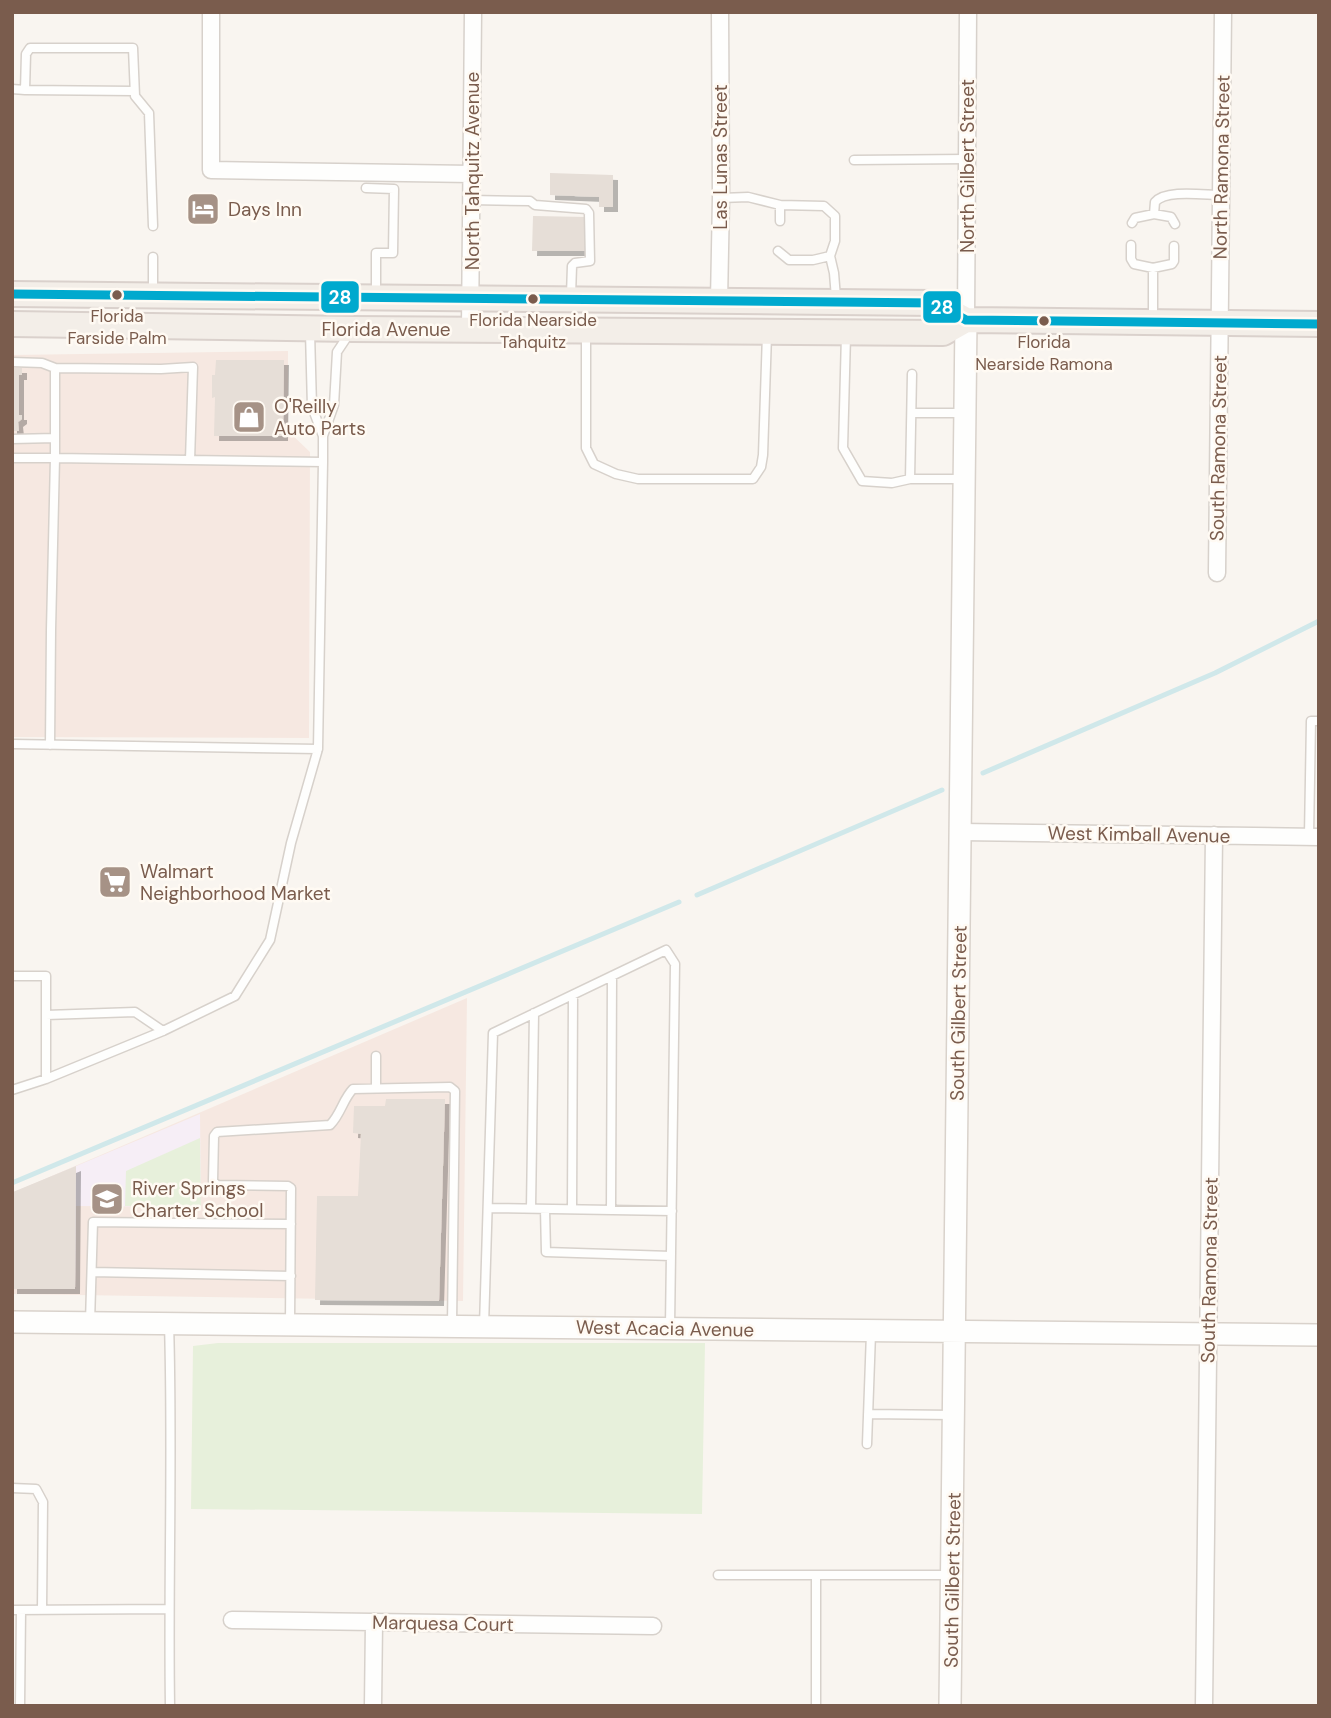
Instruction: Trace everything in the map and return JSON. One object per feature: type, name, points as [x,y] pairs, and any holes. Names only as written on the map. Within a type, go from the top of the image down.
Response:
[{"type":"main road","points":[[12,294],[153,296]]},
{"type":"main road","name":"Florida Avenue","points":[[153,296],[935,303],[966,320],[1319,324]]},
{"type":"main road","points":[[586,330],[620,317],[712,317],[719,301]]},
{"type":"main road","name":"Florida Avenue","points":[[12,324],[943,333],[966,320]]},
{"type":"street","points":[[211,12],[211,170],[472,174]]},
{"type":"street","name":"North Tahquitz Avenue","points":[[470,329],[473,12]]},
{"type":"street","name":"Las Lunas Street","points":[[719,301],[720,12]]},
{"type":"street","name":"North Gilbert Street","points":[[966,320],[968,12]]},
{"type":"street","name":"North Ramona Street","points":[[1220,323],[1223,12]]},
{"type":"street","name":"South Gilbert Street","points":[[950,1706],[966,320]]},
{"type":"street","name":"South Ramona Street","points":[[1217,573],[1220,323]]},
{"type":"street","name":"West Kimball Avenue","points":[[960,832],[1314,836]]},
{"type":"street","name":"South Ramona Street","points":[[1204,1706],[1214,835]]},
{"type":"street","name":"West Acacia Avenue","points":[[12,1322],[1319,1335]]},
{"type":"street","name":"Marquesa Court","points":[[232,1620],[653,1626]]},
{"type":"street","points":[[373,1706],[374,1622]]},
{"type":"lane","points":[[25,90],[26,54],[30,48],[133,48],[135,96],[149,113],[153,226]]},
{"type":"lane","points":[[12,89],[134,91]]},
{"type":"lane","points":[[854,160],[967,159]]},
{"type":"lane","points":[[366,188],[394,188],[393,253],[376,253],[376,298]]},
{"type":"lane","points":[[1154,214],[1154,202],[1160,196],[1221,195]]},
{"type":"lane","points":[[720,198],[748,197],[780,205],[824,206],[835,215],[835,241],[830,256],[837,302]]},
{"type":"lane","points":[[471,200],[530,201],[535,205],[586,209],[589,213],[590,261],[575,262],[572,266],[571,300]]},
{"type":"lane","points":[[780,205],[780,221]]},
{"type":"lane","points":[[1132,223],[1135,218],[1154,214],[1171,218],[1175,224]]},
{"type":"lane","points":[[1131,245],[1131,259],[1134,264],[1153,268],[1172,264],[1174,246]]},
{"type":"lane","points":[[778,251],[789,260],[813,260],[830,256]]},
{"type":"lane","points":[[153,257],[153,296]]},
{"type":"lane","points":[[1153,268],[1153,321]]},
{"type":"lane","points":[[310,328],[312,407],[323,436]]},
{"type":"lane","points":[[12,1090],[46,1079],[163,1031],[235,996],[270,940],[291,843],[318,749],[323,436],[334,405],[337,352],[353,329]]},
{"type":"lane","points":[[586,330],[586,448],[594,464],[616,474],[638,479],[753,479],[761,467],[763,454],[767,331]]},
{"type":"lane","points":[[846,332],[843,448],[862,481],[892,483],[911,479],[964,479]]},
{"type":"lane","points":[[12,362],[42,363],[55,368],[193,367],[190,460]]},
{"type":"lane","points":[[50,745],[55,368]]},
{"type":"lane","points":[[911,479],[912,374]]},
{"type":"lane","points":[[912,413],[965,413]]},
{"type":"lane","points":[[12,439],[55,438]]},
{"type":"lane","points":[[12,458],[323,462]]},
{"type":"lane","points":[[1314,836],[1311,721],[1319,721]]},
{"type":"lane","points":[[12,744],[318,749]]},
{"type":"lane","points":[[484,1326],[493,1033],[666,950],[675,964],[670,1328]]},
{"type":"lane","points":[[12,976],[46,976],[46,1079]]},
{"type":"lane","points":[[611,1210],[612,976]]},
{"type":"lane","points":[[572,1209],[573,995]]},
{"type":"lane","points":[[46,1016],[135,1012],[163,1031]]},
{"type":"lane","points":[[531,1208],[534,1013]]},
{"type":"lane","points":[[376,1056],[376,1088]]},
{"type":"lane","points":[[290,1325],[290,1188],[217,1185],[213,1181],[214,1136],[217,1132],[330,1125],[337,1117],[346,1096],[353,1089],[450,1087],[454,1091],[452,1326]]},
{"type":"lane","points":[[488,1208],[672,1211]]},
{"type":"lane","points":[[545,1209],[546,1252],[671,1256]]},
{"type":"lane","points":[[90,1322],[93,1222],[291,1224]]},
{"type":"lane","points":[[92,1272],[291,1276]]},
{"type":"lane","points":[[169,1324],[170,1706]]},
{"type":"lane","points":[[867,1444],[871,1331]]},
{"type":"lane","points":[[868,1414],[954,1415]]},
{"type":"lane","points":[[12,1488],[36,1489],[43,1502],[42,1610]]},
{"type":"lane","points":[[718,1575],[952,1576]]},
{"type":"lane","points":[[816,1575],[816,1706]]},
{"type":"lane","points":[[20,1706],[17,1610],[169,1609]]},
{"type":"shaded area","points":[[288,351],[288,431],[310,452],[309,738],[12,737],[12,355]]},
{"type":"shaded area","points":[[467,998],[463,1301],[12,1294],[12,1193]]},
{"type":"shaded area","name":"River Springs Charter School","points":[[200,1114],[201,1207],[76,1206],[75,1289],[12,1289],[12,1193]]},
{"type":"green space","points":[[200,1138],[201,1207],[125,1206],[126,1171]]},
{"type":"green space","points":[[218,1343],[705,1343],[702,1514],[191,1509],[193,1346]]},
{"type":"building","points":[[550,173],[613,175],[613,207],[599,207],[599,197],[550,195]]},
{"type":"building","points":[[533,216],[588,217],[587,251],[532,251]]},
{"type":"building","name":"O'Reilly Auto Parts","points":[[216,360],[284,360],[283,436],[214,436],[215,397],[212,398],[212,375],[215,375]]},
{"type":"building","points":[[12,368],[22,368],[22,375],[19,375],[19,415],[22,415],[22,419],[18,422],[19,431],[12,431]]},
{"type":"building","points":[[386,1099],[445,1099],[439,1301],[315,1300],[317,1196],[358,1196],[361,1134],[353,1133],[354,1106],[385,1106]]},
{"type":"building","points":[[76,1166],[75,1289],[12,1289],[13,1192]]},
{"type":"waterway","points":[[983,773],[1215,673],[1319,621]]},
{"type":"waterway","points":[[697,895],[942,790]]},
{"type":"waterway","points":[[12,1183],[679,902]]},
{"type":"transit line","name":"28","points":[[12,294],[935,303],[966,320],[1319,324]]},
{"type":"place","name":"Days Inn","points":[[203,209]]},
{"type":"place","name":"Florida Farside Palm","points":[[117,295]]},
{"type":"place","name":"Florida Nearside Tahquitz","points":[[533,299]]},
{"type":"place","name":"Florida Nearside Ramona","points":[[1044,321]]},
{"type":"place","name":"O'Reilly Auto Parts","points":[[249,417]]},
{"type":"place","name":"Walmart Neighborhood Market","points":[[115,882]]},
{"type":"place","name":"River Springs Charter School","points":[[107,1199]]}]
